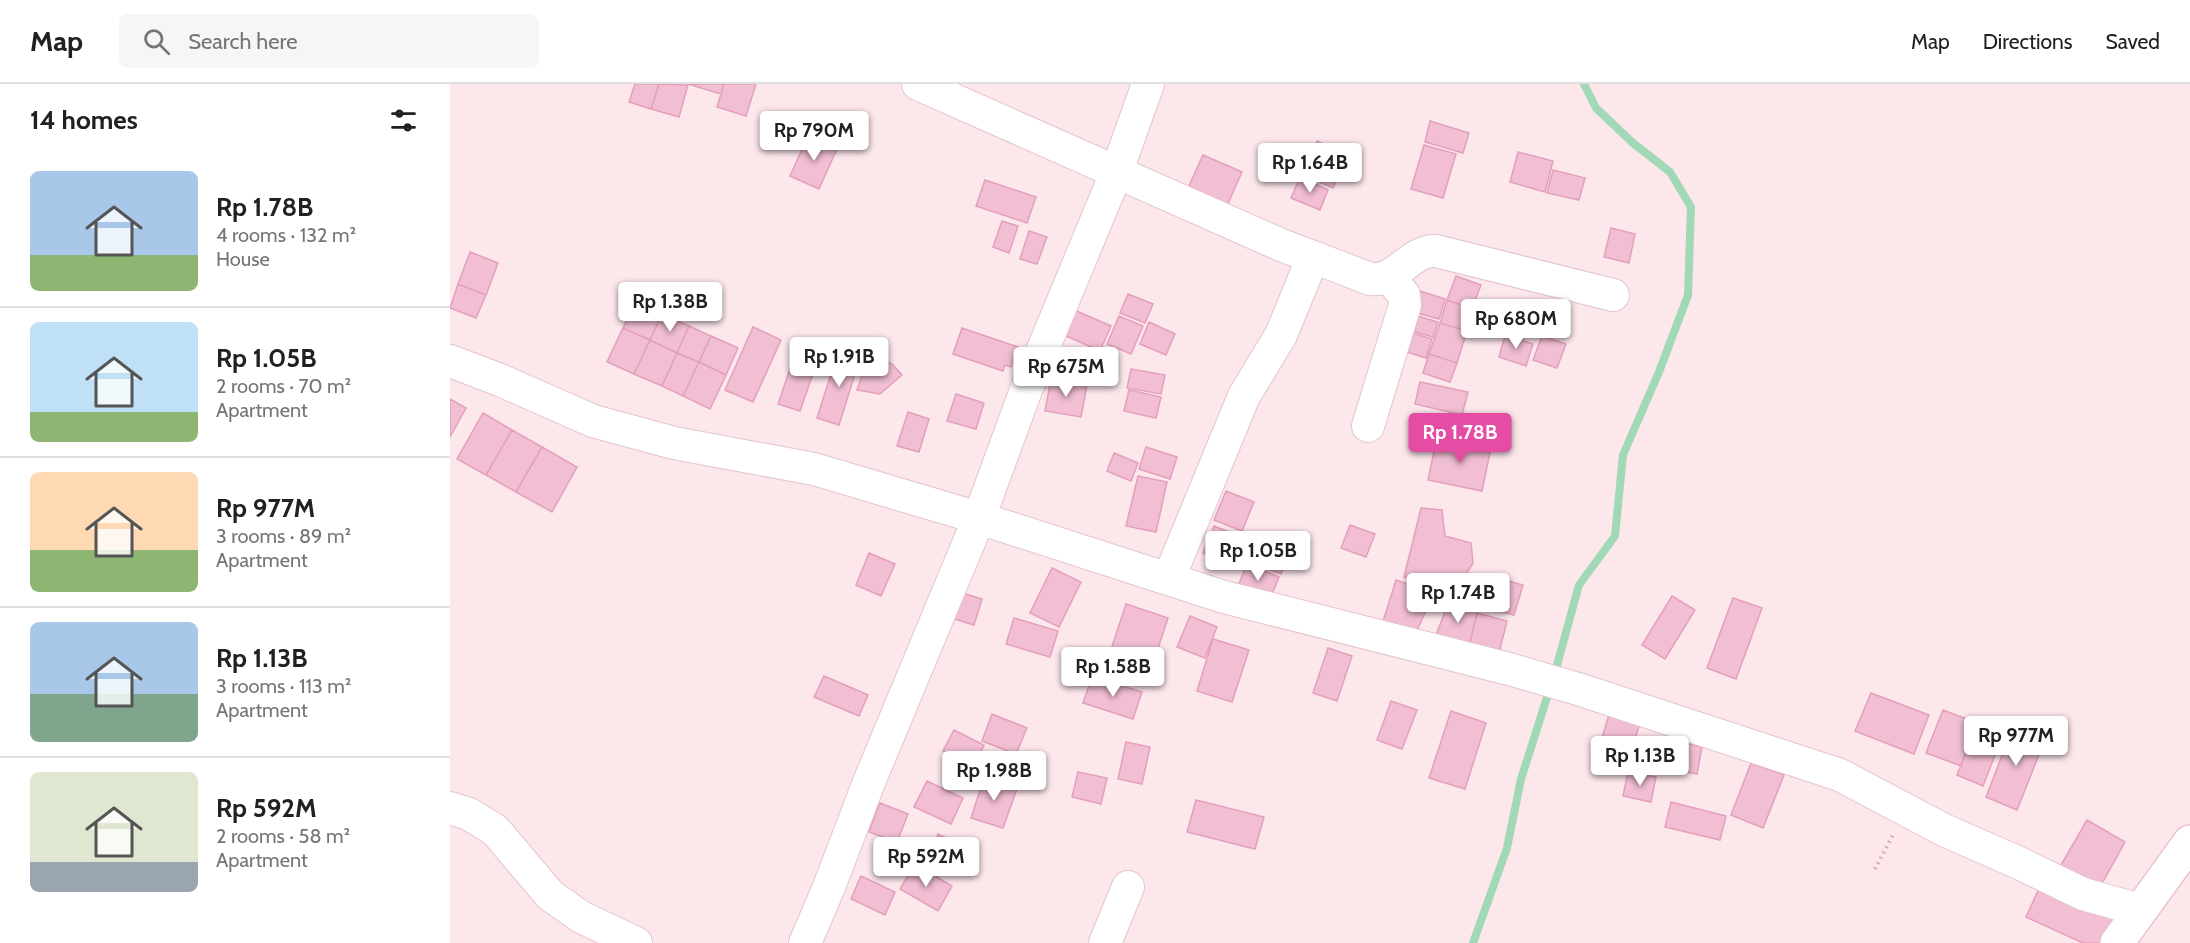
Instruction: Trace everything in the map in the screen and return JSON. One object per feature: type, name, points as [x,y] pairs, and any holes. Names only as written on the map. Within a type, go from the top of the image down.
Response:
[{"type":"street","points":[[918,84],[1281,245],[1370,279],[1388,276],[1429,250],[1613,296]]},
{"type":"street","points":[[805,943],[873,772],[979,518],[1026,390],[1117,171],[1148,84]]},
{"type":"street","points":[[1169,578],[1244,396],[1281,335],[1313,257]]},
{"type":"street","points":[[1368,426],[1405,305],[1404,295],[1388,276]]},
{"type":"street","points":[[450,361],[500,380],[593,421],[674,443],[814,469],[979,518],[1224,597],[1509,669],[1578,689],[1840,775],[1944,830],[2083,894],[2140,910]]},
{"type":"street","points":[[450,808],[468,814],[495,830],[550,895],[581,917],[636,943]]},
{"type":"street","points":[[2117,943],[2190,842]]},
{"type":"street","points":[[1105,943],[1128,887]]},
{"type":"path","points":[[1875,869],[1906,811]]},
{"type":"building","points":[[635,84],[659,84],[651,109],[629,102]]},
{"type":"building","points":[[659,84],[688,85],[679,117],[651,109]]},
{"type":"building","points":[[688,84],[724,84],[721,94]]},
{"type":"building","points":[[724,84],[756,84],[746,116],[717,107]]},
{"type":"building","points":[[1430,121],[1469,133],[1463,153],[1425,142]]},
{"type":"building","points":[[808,136],[837,149],[819,189],[790,176]]},
{"type":"building","points":[[1317,141],[1347,155],[1333,188],[1302,174]]},
{"type":"building","points":[[1424,145],[1456,154],[1443,198],[1411,189]]},
{"type":"building","points":[[1518,152],[1553,161],[1545,192],[1510,182]]},
{"type":"building","points":[[1203,155],[1242,172],[1223,215],[1184,197]]},
{"type":"building","points":[[1553,170],[1585,178],[1579,200],[1547,193]]},
{"type":"building","points":[[1300,177],[1328,190],[1320,210],[1291,198]]},
{"type":"building","points":[[985,180],[1036,197],[1027,223],[976,206]]},
{"type":"building","points":[[1002,221],[1018,226],[1009,253],[993,247]]},
{"type":"building","points":[[1611,228],[1635,234],[1629,263],[1604,257]]},
{"type":"building","points":[[1029,231],[1047,237],[1037,264],[1020,259]]},
{"type":"building","points":[[470,252],[498,263],[486,295],[458,284]]},
{"type":"building","points":[[1456,276],[1481,285],[1472,309],[1447,300]]},
{"type":"building","points":[[458,284],[486,295],[476,318],[450,308]]},
{"type":"building","points":[[1417,290],[1445,299],[1439,319],[1410,311]]},
{"type":"building","points":[[1128,294],[1153,304],[1145,323],[1120,313]]},
{"type":"building","points":[[1447,300],[1472,309],[1467,331],[1440,323]]},
{"type":"building","points":[[635,302],[662,314],[650,340],[623,328]]},
{"type":"building","points":[[1072,309],[1111,326],[1100,351],[1062,334]]},
{"type":"building","points":[[662,314],[689,326],[677,353],[650,340]]},
{"type":"building","points":[[1411,314],[1438,322],[1433,337],[1406,329]]},
{"type":"building","points":[[1119,316],[1143,326],[1131,354],[1107,344]]},
{"type":"building","points":[[1149,322],[1175,334],[1166,355],[1140,344]]},
{"type":"building","points":[[1440,323],[1467,331],[1457,363],[1429,354]]},
{"type":"building","points":[[689,326],[711,336],[699,362],[677,353]]},
{"type":"building","points":[[753,327],[781,340],[753,402],[725,390]]},
{"type":"building","points":[[623,328],[650,340],[634,374],[607,362]]},
{"type":"building","points":[[962,328],[1018,347],[1011,367],[1005,365],[1003,371],[953,354]]},
{"type":"building","points":[[1403,330],[1432,339],[1426,358],[1397,349]]},
{"type":"building","points":[[1505,335],[1533,344],[1526,366],[1499,357]]},
{"type":"building","points":[[711,336],[738,348],[726,375],[699,362]]},
{"type":"building","points":[[1542,336],[1566,344],[1557,368],[1533,360]]},
{"type":"building","points":[[650,340],[677,353],[662,386],[634,374]]},
{"type":"building","points":[[838,352],[860,358],[839,425],[817,418]]},
{"type":"building","points":[[677,353],[699,362],[683,396],[662,386]]},
{"type":"building","points":[[1429,354],[1457,363],[1450,382],[1423,373]]},
{"type":"building","points":[[869,355],[892,364],[902,375],[880,394],[857,390]]},
{"type":"building","points":[[793,360],[815,368],[800,411],[778,404]]},
{"type":"building","points":[[699,362],[726,375],[710,409],[683,396]]},
{"type":"building","points":[[1131,369],[1165,375],[1161,394],[1127,388]]},
{"type":"building","points":[[1051,379],[1087,385],[1081,417],[1045,411]]},
{"type":"building","points":[[1420,382],[1468,392],[1462,415],[1415,404]]},
{"type":"building","points":[[1129,390],[1161,397],[1156,418],[1124,411]]},
{"type":"building","points":[[956,394],[984,403],[976,429],[947,421]]},
{"type":"building","points":[[450,399],[466,408],[450,437]]},
{"type":"building","points":[[908,412],[929,419],[919,452],[897,446]]},
{"type":"building","points":[[483,413],[512,430],[486,475],[457,459]]},
{"type":"building","points":[[512,430],[542,447],[516,492],[486,475]]},
{"type":"building","points":[[1437,437],[1491,448],[1482,491],[1428,480]]},
{"type":"building","points":[[542,447],[577,467],[552,512],[516,492]]},
{"type":"building","points":[[1146,447],[1177,457],[1170,479],[1139,469]]},
{"type":"building","points":[[1114,453],[1138,463],[1131,481],[1107,471]]},
{"type":"building","points":[[1138,476],[1167,482],[1156,532],[1126,526]]},
{"type":"building","points":[[1226,491],[1254,502],[1242,531],[1214,520]]},
{"type":"building","points":[[1421,508],[1442,510],[1445,536],[1471,543],[1473,563],[1453,595],[1404,577]]},
{"type":"building","points":[[1350,525],[1375,534],[1366,557],[1341,548]]},
{"type":"building","points":[[1214,526],[1242,537],[1231,564],[1203,553]]},
{"type":"building","points":[[1259,540],[1289,553],[1281,574],[1250,562]]},
{"type":"building","points":[[869,553],[895,564],[881,596],[856,585]]},
{"type":"building","points":[[1247,564],[1279,577],[1270,599],[1238,586]]},
{"type":"building","points":[[1052,568],[1081,582],[1059,627],[1030,613]]},
{"type":"building","points":[[1494,577],[1523,585],[1514,615],[1485,607]]},
{"type":"building","points":[[1396,580],[1434,593],[1415,635],[1381,628]]},
{"type":"building","points":[[959,592],[982,599],[974,625],[951,618]]},
{"type":"building","points":[[1672,596],[1695,610],[1665,659],[1642,645]]},
{"type":"building","points":[[1733,598],[1762,608],[1736,679],[1707,668]]},
{"type":"building","points":[[1450,599],[1479,606],[1468,650],[1434,640]]},
{"type":"building","points":[[1126,604],[1168,618],[1149,676],[1107,662]]},
{"type":"building","points":[[1477,613],[1507,621],[1498,657],[1468,650]]},
{"type":"building","points":[[1190,616],[1217,627],[1205,658],[1177,647]]},
{"type":"building","points":[[1014,618],[1058,631],[1050,657],[1006,644]]},
{"type":"building","points":[[1213,639],[1249,650],[1232,702],[1197,691]]},
{"type":"building","points":[[1328,648],[1352,656],[1337,701],[1313,693]]},
{"type":"building","points":[[824,676],[868,695],[859,716],[814,697]]},
{"type":"building","points":[[1092,677],[1142,692],[1133,719],[1083,703]]},
{"type":"building","points":[[1871,693],[1929,715],[1914,754],[1855,731]]},
{"type":"building","points":[[1391,701],[1417,710],[1402,749],[1377,740]]},
{"type":"building","points":[[1612,705],[1643,714],[1624,773],[1594,764]]},
{"type":"building","points":[[1943,710],[1977,723],[1961,766],[1926,753]]},
{"type":"building","points":[[1451,711],[1486,723],[1465,789],[1429,778]]},
{"type":"building","points":[[992,714],[1027,728],[1016,754],[982,741]]},
{"type":"building","points":[[2014,724],[2046,737],[2017,810],[1986,797]]},
{"type":"building","points":[[1976,727],[2002,737],[1983,786],[1957,775]]},
{"type":"building","points":[[954,730],[984,745],[974,766],[943,751]]},
{"type":"building","points":[[1669,740],[1702,747],[1697,774],[1673,769],[1677,750],[1667,748]]},
{"type":"building","points":[[1126,742],[1150,747],[1142,784],[1118,779]]},
{"type":"building","points":[[1636,752],[1665,758],[1663,771],[1633,765]]},
{"type":"building","points":[[1751,763],[1784,775],[1763,828],[1731,815]]},
{"type":"building","points":[[1078,772],[1107,778],[1101,804],[1072,797]]},
{"type":"building","points":[[1628,772],[1656,777],[1651,802],[1623,796]]},
{"type":"building","points":[[985,775],[1018,786],[1003,828],[971,818]]},
{"type":"building","points":[[927,781],[963,798],[951,824],[914,807]]},
{"type":"building","points":[[1196,800],[1264,817],[1255,849],[1187,832]]},
{"type":"building","points":[[1671,802],[1726,816],[1720,840],[1665,827]]},
{"type":"building","points":[[880,803],[908,814],[897,842],[869,832]]},
{"type":"building","points":[[2087,820],[2125,842],[2100,887],[2061,865]]},
{"type":"building","points":[[938,834],[967,848],[957,870],[927,857]]},
{"type":"building","points":[[915,864],[952,886],[938,911],[900,889]]},
{"type":"building","points":[[861,876],[895,892],[885,915],[851,899]]},
{"type":"building","points":[[2042,882],[2124,920],[2113,943],[2083,943],[2026,917]]},
{"type":"waterway","points":[[1554,676],[1579,585],[1615,536],[1623,455],[1659,372],[1688,295],[1691,207],[1670,172],[1633,143],[1596,108],[1584,84]]},
{"type":"waterway","points":[[1473,943],[1507,848],[1521,779],[1550,688]]}]
